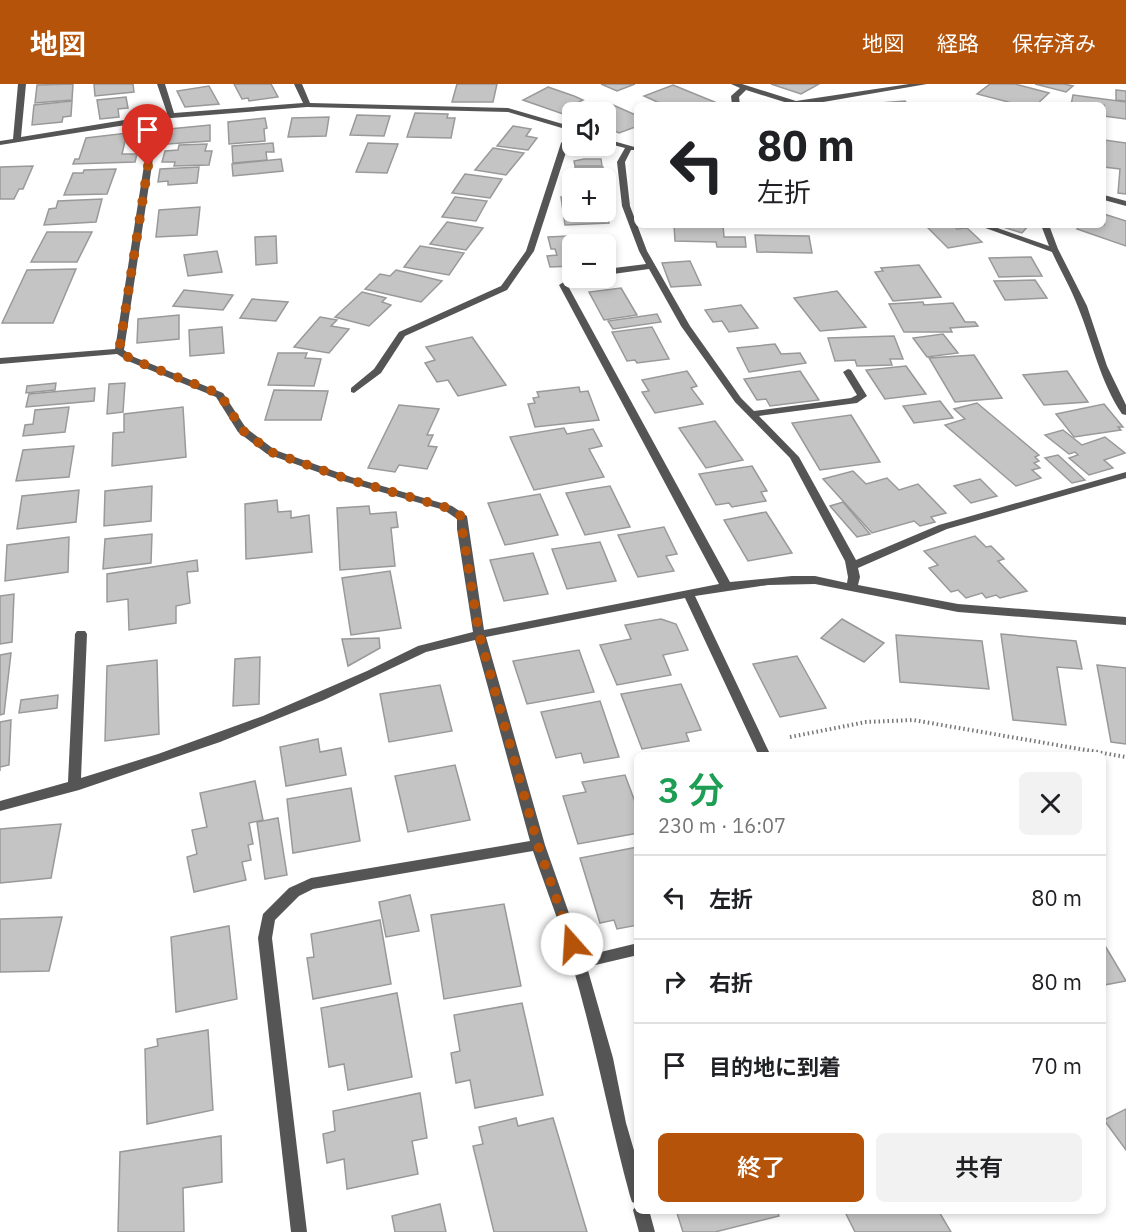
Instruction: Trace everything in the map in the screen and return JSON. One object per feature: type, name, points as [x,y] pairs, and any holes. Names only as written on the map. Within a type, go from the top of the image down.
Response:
[{"type":"street","points":[[17,140],[22,84]]},
{"type":"street","points":[[161,84],[171,115]]},
{"type":"street","points":[[298,84],[307,105]]},
{"type":"street","points":[[735,84],[793,102]]},
{"type":"street","points":[[811,102],[923,84]]},
{"type":"street","points":[[736,102],[735,96],[745,87]]},
{"type":"street","points":[[0,143],[171,115],[307,105],[508,110],[562,127]]},
{"type":"street","points":[[119,351],[155,118]]},
{"type":"street","points":[[616,144],[633,148],[621,162],[626,206],[634,225]]},
{"type":"street","points":[[354,390],[378,371],[394,342],[402,334],[504,288],[530,251],[562,155]]},
{"type":"street","points":[[1106,199],[1126,204]]},
{"type":"street","points":[[635,228],[651,266],[686,326],[738,400],[794,456],[853,566],[852,588]]},
{"type":"street","points":[[990,228],[1053,250]]},
{"type":"street","points":[[1046,228],[1053,250],[1061,260],[1087,318],[1100,366],[1115,397],[1126,412]]},
{"type":"street","points":[[616,271],[651,266]]},
{"type":"street","points":[[565,288],[727,588]]},
{"type":"street","points":[[0,361],[119,351],[131,359],[220,394],[242,430],[271,452],[347,479],[448,508],[460,515],[479,634],[538,845],[579,963],[605,1058],[618,1123],[634,1181]]},
{"type":"street","points":[[751,414],[854,401],[862,396],[848,372]]},
{"type":"street","points":[[853,566],[943,527],[1126,475]]},
{"type":"street","points":[[0,806],[74,786],[199,746],[323,697],[422,649],[479,634],[727,588],[795,579],[958,608],[1126,621]]},
{"type":"street","points":[[689,595],[761,749]]},
{"type":"street","points":[[74,786],[81,634]]},
{"type":"street","points":[[299,1232],[265,938],[268,918],[294,892],[311,884],[538,845]]},
{"type":"street","points":[[579,963],[634,950]]},
{"type":"street","points":[[642,1214],[647,1232]]},
{"type":"path","points":[[761,749],[866,722],[913,720],[1092,752]]},
{"type":"path","points":[[1106,754],[1126,758]]},
{"type":"building","points":[[73,84],[72,100],[35,103],[37,85]]},
{"type":"building","points":[[94,84],[133,84],[134,92],[95,96]]},
{"type":"building","points":[[234,84],[271,84],[278,97],[249,101],[248,98],[242,99]]},
{"type":"building","points":[[457,84],[497,84],[493,102],[452,102]]},
{"type":"building","points":[[601,84],[635,84],[617,91]]},
{"type":"building","points":[[771,84],[819,84],[801,94]]},
{"type":"building","points":[[990,84],[1015,84],[1049,93],[1039,102],[1008,102],[977,94]]},
{"type":"building","points":[[1035,84],[1064,84],[1073,86],[1066,92]]},
{"type":"building","points":[[673,85],[715,102],[657,102],[644,96]]},
{"type":"building","points":[[209,86],[219,104],[185,107],[177,91]]},
{"type":"building","points":[[548,87],[583,100],[562,102],[562,114],[523,100]]},
{"type":"building","points":[[1116,90],[1126,91],[1126,101],[1116,100]]},
{"type":"building","points":[[1073,95],[1126,102],[1126,119],[1106,116],[1106,102],[1072,102]]},
{"type":"building","points":[[126,97],[128,108],[118,109],[119,117],[100,119],[97,100]]},
{"type":"building","points":[[72,101],[71,116],[63,117],[62,122],[32,125],[34,105]]},
{"type":"building","points":[[616,106],[634,114],[634,127],[619,133],[616,132]]},
{"type":"building","points":[[415,113],[448,114],[447,118],[455,118],[451,138],[407,137]]},
{"type":"building","points":[[357,115],[390,116],[384,136],[350,135]]},
{"type":"building","points":[[329,117],[326,136],[288,137],[292,118]]},
{"type":"building","points":[[265,118],[267,128],[264,129],[265,141],[229,144],[228,122]]},
{"type":"building","points":[[210,125],[210,141],[168,144],[169,129]]},
{"type":"building","points":[[513,126],[531,129],[526,136],[537,138],[528,150],[497,146]]},
{"type":"building","points":[[127,133],[122,154],[137,154],[135,162],[73,164],[75,159],[79,159],[86,138]]},
{"type":"building","points":[[1106,140],[1126,143],[1126,194],[1118,193],[1120,169],[1106,167]]},
{"type":"building","points":[[273,143],[274,152],[266,152],[267,160],[233,163],[232,146]]},
{"type":"building","points":[[368,143],[398,144],[387,173],[356,172]]},
{"type":"building","points":[[207,144],[205,151],[212,151],[209,165],[174,166],[175,162],[162,162],[165,151],[178,150],[179,145]]},
{"type":"building","points":[[493,148],[524,153],[506,175],[475,170]]},
{"type":"building","points":[[281,159],[283,171],[233,176],[232,164]]},
{"type":"building","points":[[601,159],[602,166],[575,166],[574,161]]},
{"type":"building","points":[[33,166],[23,189],[19,189],[14,199],[0,199],[0,167]]},
{"type":"building","points":[[199,167],[197,183],[168,185],[168,181],[158,182],[160,169]]},
{"type":"building","points":[[575,167],[603,168],[575,168]]},
{"type":"building","points":[[116,169],[107,194],[64,195],[73,173],[83,173],[84,170]]},
{"type":"building","points":[[465,174],[502,179],[490,198],[452,193]]},
{"type":"building","points":[[455,197],[487,201],[476,221],[442,217]]},
{"type":"building","points":[[102,199],[96,222],[44,225],[49,209],[56,208],[58,201]]},
{"type":"building","points":[[200,207],[197,235],[156,237],[159,210]]},
{"type":"building","points":[[1106,215],[1126,221],[1126,246],[1077,229],[1106,228]]},
{"type":"building","points":[[447,222],[483,228],[466,250],[430,244]]},
{"type":"building","points":[[565,222],[609,223],[565,225]]},
{"type":"building","points":[[674,228],[723,228],[724,237],[745,237],[746,247],[717,247],[716,242],[675,241]]},
{"type":"building","points":[[928,228],[967,228],[982,242],[948,248]]},
{"type":"building","points":[[1006,228],[1026,228],[1022,233]]},
{"type":"building","points":[[47,232],[92,232],[77,262],[31,262]]},
{"type":"building","points":[[755,235],[809,236],[812,253],[757,252]]},
{"type":"building","points":[[276,236],[277,263],[256,265],[255,237]]},
{"type":"building","points":[[562,236],[562,266],[550,267],[547,256],[557,255],[555,249],[551,249],[548,237]]},
{"type":"building","points":[[420,246],[464,253],[449,275],[404,267]]},
{"type":"building","points":[[217,251],[222,272],[188,276],[184,255]]},
{"type":"building","points":[[1031,257],[1042,276],[999,277],[989,258]]},
{"type":"building","points":[[690,261],[701,285],[671,287],[662,263]]},
{"type":"building","points":[[919,265],[941,297],[893,301],[875,272],[883,271],[881,268]]},
{"type":"building","points":[[76,269],[53,323],[2,323],[27,270]]},
{"type":"building","points":[[396,270],[442,281],[421,302],[365,289],[380,274],[390,276]]},
{"type":"building","points":[[1035,280],[1047,298],[1005,300],[994,281]]},
{"type":"building","points":[[621,288],[637,315],[604,320],[589,292]]},
{"type":"building","points":[[184,290],[233,295],[223,310],[173,306]]},
{"type":"building","points":[[837,291],[866,327],[820,331],[794,298]]},
{"type":"building","points":[[362,292],[386,298],[382,302],[391,305],[369,326],[335,317]]},
{"type":"building","points":[[252,299],[288,302],[276,321],[240,318]]},
{"type":"building","points":[[923,302],[924,305],[953,303],[965,322],[975,322],[978,326],[950,328],[952,332],[904,332],[889,304]]},
{"type":"building","points":[[741,305],[758,328],[729,332],[722,321],[713,322],[705,310]]},
{"type":"building","points":[[657,314],[661,322],[613,329],[608,321]]},
{"type":"building","points":[[179,315],[179,339],[137,343],[138,319]]},
{"type":"building","points":[[320,317],[337,320],[331,326],[349,329],[329,353],[294,347]]},
{"type":"building","points":[[222,327],[224,353],[190,356],[189,330]]},
{"type":"building","points":[[652,327],[669,359],[637,363],[635,360],[627,361],[612,332]]},
{"type":"building","points":[[943,334],[958,353],[927,357],[913,338]]},
{"type":"building","points":[[894,336],[903,359],[890,359],[892,365],[857,366],[855,360],[835,361],[828,338]]},
{"type":"building","points":[[472,337],[506,385],[458,396],[448,380],[437,382],[425,363],[435,360],[426,347]]},
{"type":"building","points":[[775,344],[781,354],[800,353],[806,363],[749,372],[737,348]]},
{"type":"building","points":[[278,353],[307,353],[305,358],[321,359],[314,386],[268,385]]},
{"type":"building","points":[[974,355],[1002,398],[955,402],[929,358]]},
{"type":"building","points":[[906,366],[926,394],[885,399],[866,370]]},
{"type":"building","points":[[687,371],[697,386],[691,388],[703,404],[655,413],[642,392],[649,391],[642,380]]},
{"type":"building","points":[[800,371],[819,400],[770,406],[766,399],[757,400],[744,379]]},
{"type":"building","points":[[1067,371],[1088,402],[1044,405],[1023,375]]},
{"type":"building","points":[[56,383],[55,390],[26,393],[27,386]]},
{"type":"building","points":[[125,383],[123,412],[107,414],[109,384]]},
{"type":"building","points":[[579,387],[580,392],[588,391],[599,420],[535,427],[528,404],[535,403],[533,398],[539,397],[537,392]]},
{"type":"building","points":[[95,388],[94,401],[26,407],[29,394]]},
{"type":"building","points":[[274,390],[328,391],[321,420],[265,420]]},
{"type":"building","points":[[940,401],[953,418],[914,423],[903,406]]},
{"type":"building","points":[[977,403],[1039,455],[1035,457],[1039,461],[1034,463],[1040,468],[1032,470],[1041,478],[1016,486],[945,425],[965,419],[954,409]]},
{"type":"building","points":[[1104,404],[1123,427],[1118,427],[1121,430],[1074,437],[1056,414]]},
{"type":"building","points":[[399,405],[439,409],[427,435],[433,435],[428,446],[437,447],[427,469],[399,465],[395,472],[368,468]]},
{"type":"building","points":[[69,407],[65,432],[23,436],[25,425],[33,424],[35,410]]},
{"type":"building","points":[[183,407],[186,457],[112,466],[113,433],[124,432],[124,414]]},
{"type":"building","points":[[851,415],[880,462],[820,470],[792,423]]},
{"type":"building","points":[[715,421],[743,460],[706,468],[679,428]]},
{"type":"building","points":[[564,428],[567,434],[593,429],[602,446],[589,449],[604,477],[534,490],[510,437]]},
{"type":"building","points":[[1063,430],[1082,445],[1105,437],[1125,453],[1104,460],[1113,468],[1089,475],[1069,458],[1078,455],[1075,452],[1069,454],[1045,435]]},
{"type":"building","points":[[74,446],[69,477],[16,481],[23,450]]},
{"type":"building","points":[[1058,455],[1085,480],[1072,483],[1045,458]]},
{"type":"building","points":[[752,466],[767,491],[761,492],[766,501],[732,507],[729,503],[716,505],[699,474]]},
{"type":"building","points":[[853,471],[866,484],[887,478],[899,490],[918,484],[946,513],[931,517],[935,522],[920,526],[914,521],[872,533],[823,479]]},
{"type":"building","points":[[980,479],[997,496],[971,503],[954,486]]},
{"type":"building","points":[[152,486],[151,521],[104,526],[105,491]]},
{"type":"building","points":[[610,486],[630,527],[585,535],[566,493]]},
{"type":"building","points":[[79,490],[76,522],[17,529],[22,496]]},
{"type":"building","points":[[540,494],[558,535],[505,545],[488,503]]},
{"type":"building","points":[[277,500],[278,512],[291,511],[291,518],[309,515],[312,552],[246,559],[245,504]]},
{"type":"building","points":[[843,502],[870,534],[857,537],[830,506]]},
{"type":"building","points":[[369,506],[370,514],[396,512],[398,527],[391,528],[395,566],[340,570],[337,508]]},
{"type":"building","points":[[766,512],[792,553],[748,561],[724,520]]},
{"type":"building","points":[[664,527],[677,554],[666,556],[674,571],[638,577],[618,535]]},
{"type":"building","points":[[152,534],[151,563],[103,569],[105,539]]},
{"type":"building","points":[[975,536],[986,547],[991,546],[1004,559],[998,561],[1027,591],[1000,598],[996,595],[986,598],[982,593],[966,598],[958,590],[951,592],[929,568],[938,565],[924,551]]},
{"type":"building","points":[[69,537],[68,572],[5,581],[7,545]]},
{"type":"building","points":[[600,542],[616,581],[567,589],[552,549]]},
{"type":"building","points":[[533,553],[548,594],[504,601],[490,560]]},
{"type":"building","points":[[197,560],[198,571],[187,572],[190,603],[176,606],[176,623],[129,630],[128,599],[107,602],[107,574]]},
{"type":"building","points":[[390,571],[401,628],[351,635],[342,578]]},
{"type":"building","points":[[14,594],[12,642],[0,644],[0,596]]},
{"type":"building","points":[[661,619],[676,624],[688,650],[663,655],[671,675],[617,685],[600,645],[631,639],[625,625]]},
{"type":"building","points":[[842,619],[884,643],[864,662],[821,638]]},
{"type":"building","points":[[1001,634],[1076,641],[1082,669],[1057,667],[1066,725],[1013,720]]},
{"type":"building","points":[[896,635],[982,641],[989,689],[900,682]]},
{"type":"building","points":[[379,638],[380,648],[348,666],[342,639]]},
{"type":"building","points":[[579,650],[594,692],[527,704],[513,661]]},
{"type":"building","points":[[11,653],[4,714],[0,715],[0,655]]},
{"type":"building","points":[[797,656],[826,708],[780,717],[753,664]]},
{"type":"building","points":[[260,657],[259,704],[233,706],[235,659]]},
{"type":"building","points":[[157,660],[159,734],[105,741],[107,666]]},
{"type":"building","points":[[1097,665],[1126,668],[1126,744],[1111,742]]},
{"type":"building","points":[[681,684],[701,730],[686,733],[689,741],[642,749],[621,694]]},
{"type":"building","points":[[440,685],[452,731],[389,742],[380,694]]},
{"type":"building","points":[[58,695],[57,708],[19,713],[21,700]]},
{"type":"building","points":[[600,701],[619,757],[584,763],[581,753],[556,758],[541,712]]},
{"type":"building","points":[[11,720],[9,765],[0,767],[0,722]]},
{"type":"building","points":[[318,739],[320,752],[341,748],[346,775],[286,786],[280,747]]},
{"type":"building","points":[[455,765],[470,820],[408,832],[395,776]]},
{"type":"building","points":[[625,775],[634,799],[634,834],[578,844],[563,796],[586,792],[582,782]]},
{"type":"building","points":[[255,781],[263,820],[249,823],[253,844],[248,845],[251,860],[242,862],[246,880],[194,892],[187,857],[197,854],[192,830],[207,827],[200,793]]},
{"type":"building","points":[[351,788],[360,841],[293,853],[287,799]]},
{"type":"building","points":[[278,818],[287,875],[265,879],[257,822]]},
{"type":"building","points":[[61,824],[51,878],[0,883],[0,829]]},
{"type":"building","points":[[634,848],[634,926],[617,929],[614,920],[600,923],[580,858]]},
{"type":"building","points":[[410,895],[419,931],[386,937],[379,902]]},
{"type":"building","points":[[504,904],[521,986],[444,999],[431,915]]},
{"type":"building","points":[[62,917],[49,971],[0,972],[0,919]]},
{"type":"building","points":[[380,920],[391,984],[313,999],[307,958],[314,957],[311,934]]},
{"type":"building","points":[[229,926],[237,999],[176,1012],[171,937]]},
{"type":"building","points":[[1106,947],[1126,981],[1106,985]]},
{"type":"building","points":[[397,993],[412,1077],[348,1090],[344,1064],[329,1067],[321,1008]]},
{"type":"building","points":[[522,1003],[543,1095],[475,1108],[470,1080],[456,1083],[451,1053],[460,1051],[454,1015]]},
{"type":"building","points":[[208,1030],[213,1110],[147,1124],[145,1049],[158,1046],[157,1039]]},
{"type":"building","points":[[420,1093],[427,1138],[412,1141],[418,1174],[347,1189],[344,1159],[327,1163],[323,1134],[335,1131],[333,1111]]},
{"type":"building","points":[[1126,1109],[1126,1150],[1106,1123],[1106,1119]]},
{"type":"building","points":[[516,1118],[518,1126],[553,1118],[587,1232],[494,1232],[473,1146],[483,1144],[479,1127]]},
{"type":"building","points":[[221,1136],[222,1182],[183,1188],[184,1232],[118,1232],[120,1152]]},
{"type":"building","points":[[440,1204],[446,1232],[395,1232],[392,1216]]},
{"type":"building","points":[[677,1214],[778,1214],[779,1216],[715,1232],[683,1232]]},
{"type":"building","points":[[846,1214],[940,1214],[951,1232],[855,1232]]},
{"type":"route","points":[[148,166],[119,351],[131,359],[220,394],[242,430],[251,440],[271,452],[347,479],[448,508],[463,518],[462,528],[479,634],[538,845],[572,944]]}]
